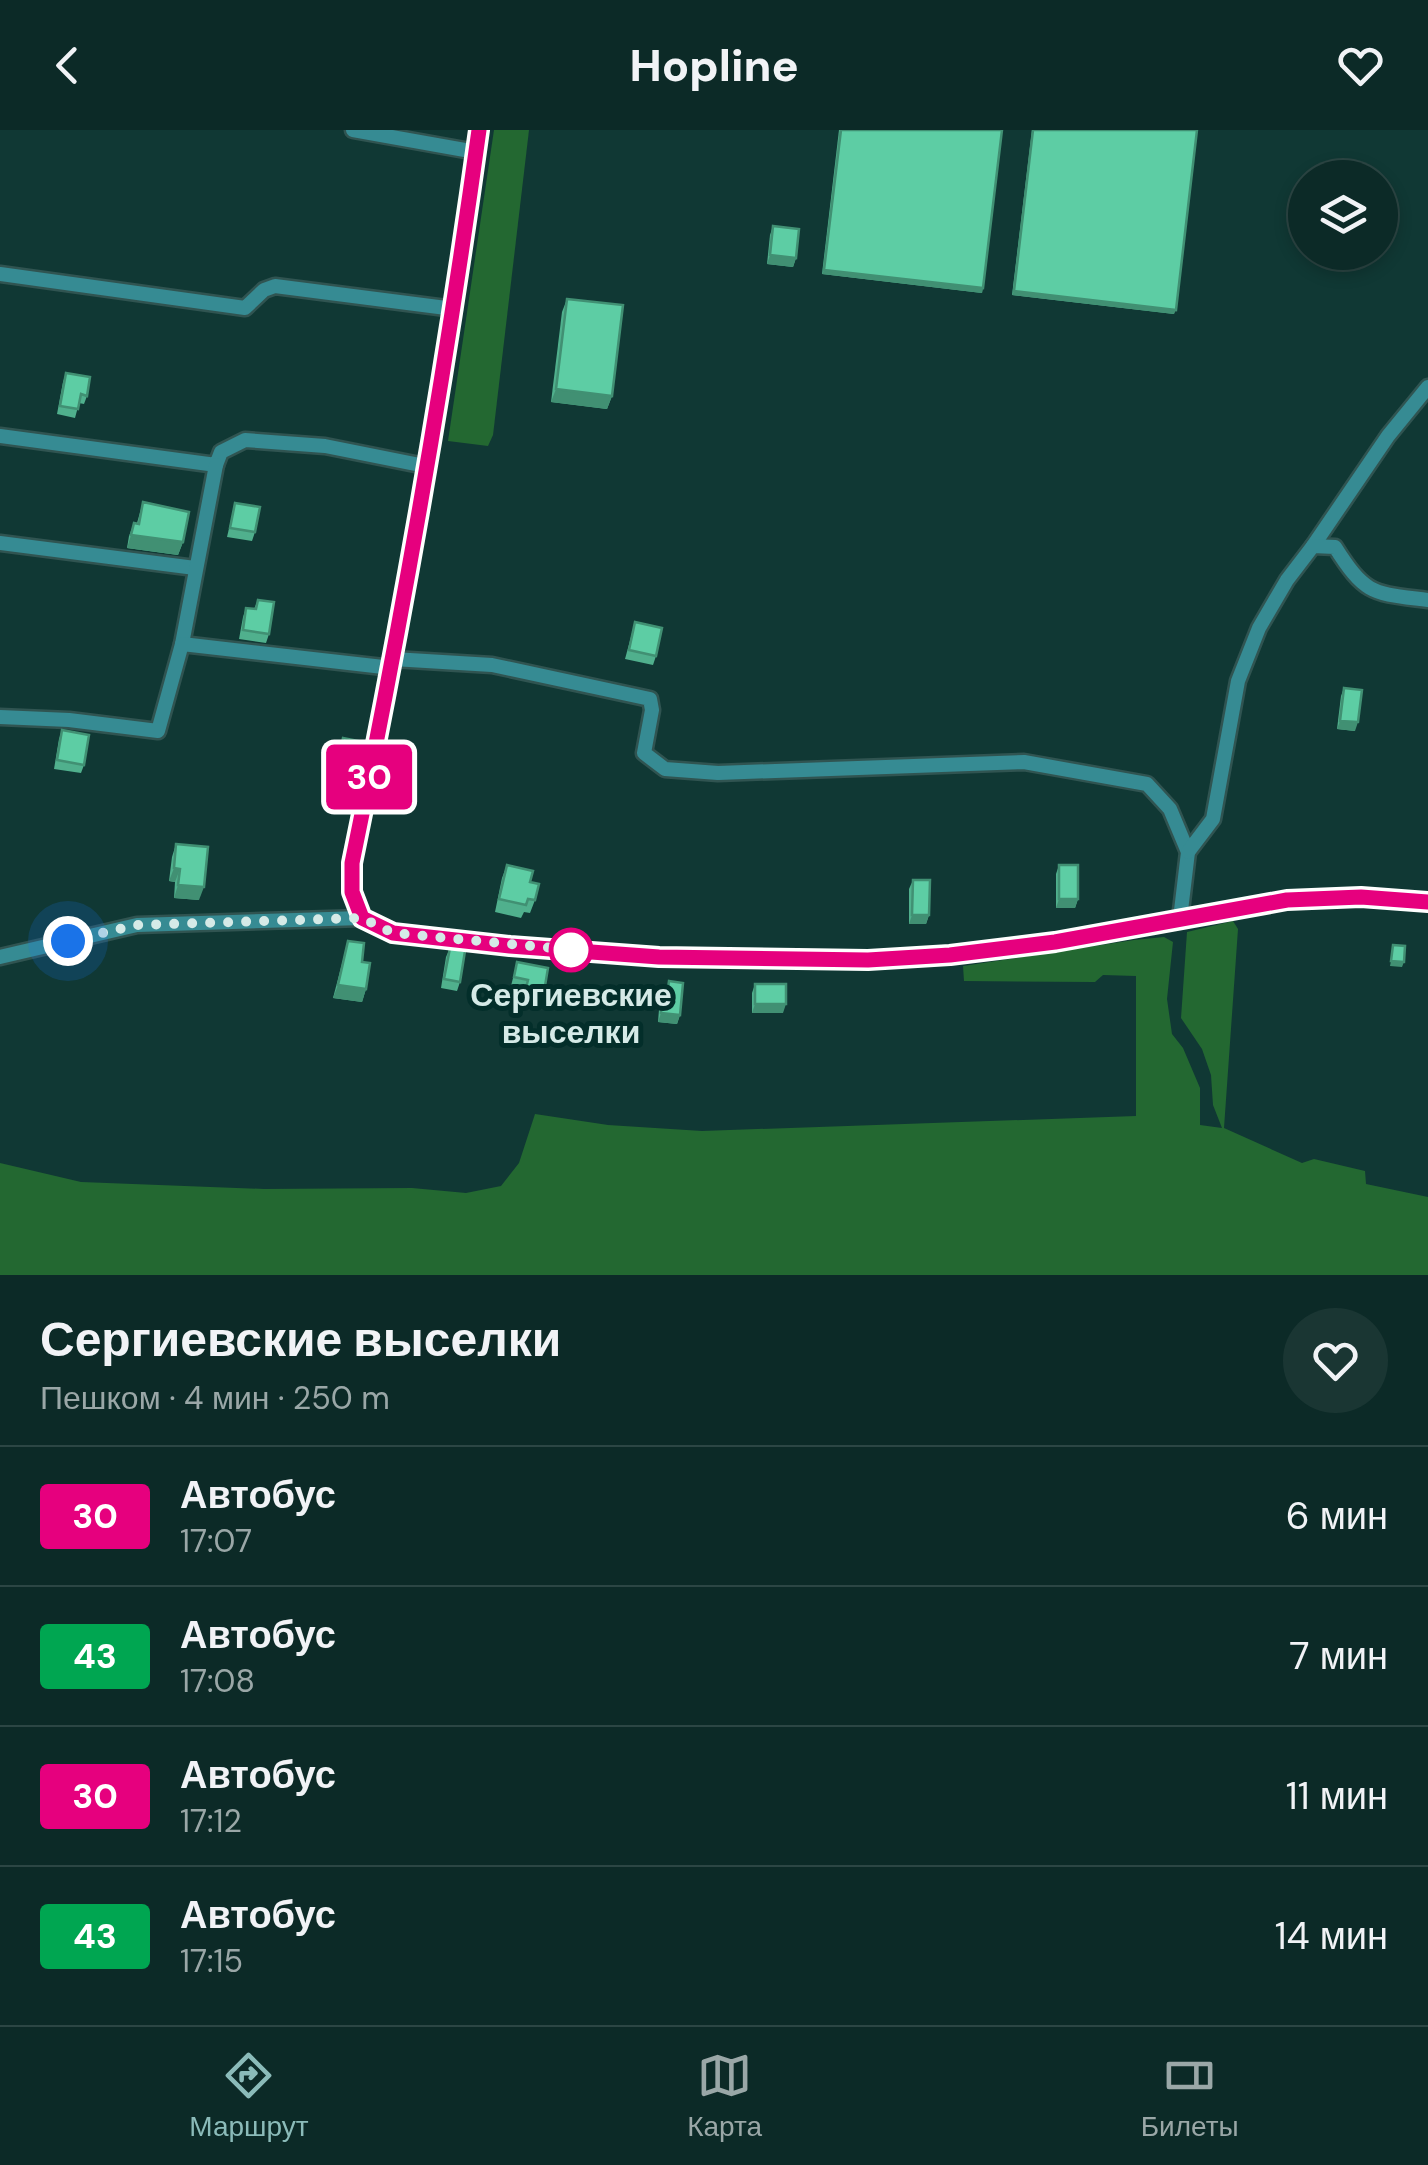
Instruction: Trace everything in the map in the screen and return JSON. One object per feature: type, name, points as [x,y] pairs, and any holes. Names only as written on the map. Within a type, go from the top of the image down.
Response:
[{"type":"street","points":[[353,130],[476,152]]},
{"type":"street","points":[[362,918],[352,892],[352,863],[393,663],[454,308],[478,130]]},
{"type":"street","points":[[0,274],[244,308],[264,290],[275,286],[454,308]]},
{"type":"street","points":[[1188,852],[1213,819],[1238,681],[1259,628],[1287,580],[1388,436],[1428,387]]},
{"type":"street","points":[[0,436],[216,464]]},
{"type":"street","points":[[0,716],[158,731],[182,644],[216,464],[222,452],[245,440],[325,446],[424,466]]},
{"type":"street","points":[[0,543],[195,568]]},
{"type":"street","points":[[1313,546],[1336,547],[1360,585],[1381,594],[1428,600]]},
{"type":"street","points":[[182,644],[393,663],[492,665],[650,699],[652,710],[644,752],[665,769],[718,772],[1024,762],[1147,784],[1170,809],[1188,852],[1180,919]]},
{"type":"street","points":[[0,956],[137,925],[362,918],[393,933],[510,946],[659,957],[868,960],[1055,942],[1287,900],[1361,897],[1428,902]]},
{"type":"green space","points":[[494,130],[529,130],[493,435],[488,446],[448,441]]},
{"type":"green space","points":[[1233,921],[1238,929],[1224,1128],[1302,1163],[1314,1159],[1365,1171],[1366,1184],[1428,1197],[1428,1275],[0,1275],[0,1163],[81,1182],[264,1189],[412,1188],[466,1193],[501,1186],[519,1163],[535,1114],[608,1125],[702,1131],[1136,1116],[1136,976],[1103,975],[1095,982],[964,981],[963,966],[1134,940],[1164,937],[1173,942],[1167,999],[1172,1034],[1183,1048],[1200,1088],[1200,1125],[1222,1128],[1213,1105],[1211,1075],[1202,1049],[1181,1018],[1187,932]]},
{"type":"building","points":[[841,130],[1002,130],[983,288],[824,270]]},
{"type":"building","points":[[1033,130],[1197,130],[1176,310],[1014,291]]},
{"type":"building","points":[[773,226],[799,229],[796,258],[770,255]]},
{"type":"building","points":[[567,299],[623,305],[612,396],[556,389]]},
{"type":"building","points":[[66,373],[90,377],[87,396],[81,394],[78,409],[60,406]]},
{"type":"building","points":[[143,502],[189,512],[183,542],[131,535],[134,523],[139,524]]},
{"type":"building","points":[[235,503],[260,507],[255,532],[230,528]]},
{"type":"building","points":[[258,600],[274,602],[269,634],[243,630],[246,608],[256,609]]},
{"type":"building","points":[[635,622],[662,628],[656,656],[629,650]]},
{"type":"building","points":[[1344,688],[1362,690],[1358,722],[1340,721]]},
{"type":"building","points":[[62,730],[89,735],[84,765],[57,760]]},
{"type":"building","points":[[343,738],[358,741],[350,785],[325,781],[329,763],[338,764]]},
{"type":"building","points":[[176,844],[208,847],[204,887],[178,885],[180,869],[174,868]]},
{"type":"building","points":[[507,865],[533,871],[530,882],[539,884],[535,900],[528,899],[526,905],[499,899]]},
{"type":"building","points":[[1059,865],[1078,865],[1078,899],[1059,899]]},
{"type":"building","points":[[913,880],[930,880],[929,915],[912,915]]},
{"type":"building","points":[[348,941],[364,943],[362,962],[370,963],[366,989],[338,985]]},
{"type":"building","points":[[1393,945],[1405,946],[1404,962],[1391,961]]},
{"type":"building","points":[[450,948],[465,951],[460,982],[444,979]]},
{"type":"building","points":[[517,962],[548,968],[544,992],[526,988],[528,980],[514,977]]},
{"type":"building","points":[[669,981],[683,983],[680,1015],[661,1013],[663,988],[668,988]]},
{"type":"building","points":[[755,984],[786,984],[786,1004],[755,1004]]},
{"type":"bus line","name":"30","points":[[479,130],[454,308],[392,668],[352,863],[352,892],[362,918],[393,933],[510,946],[659,957],[868,960],[1055,942],[1287,900],[1361,897],[1428,902]]},
{"type":"place","name":"Сергиевские выселки","points":[[571,950]]},
{"type":"route","points":[[68,941],[137,925],[362,918],[393,933],[585,951],[571,950]]}]
